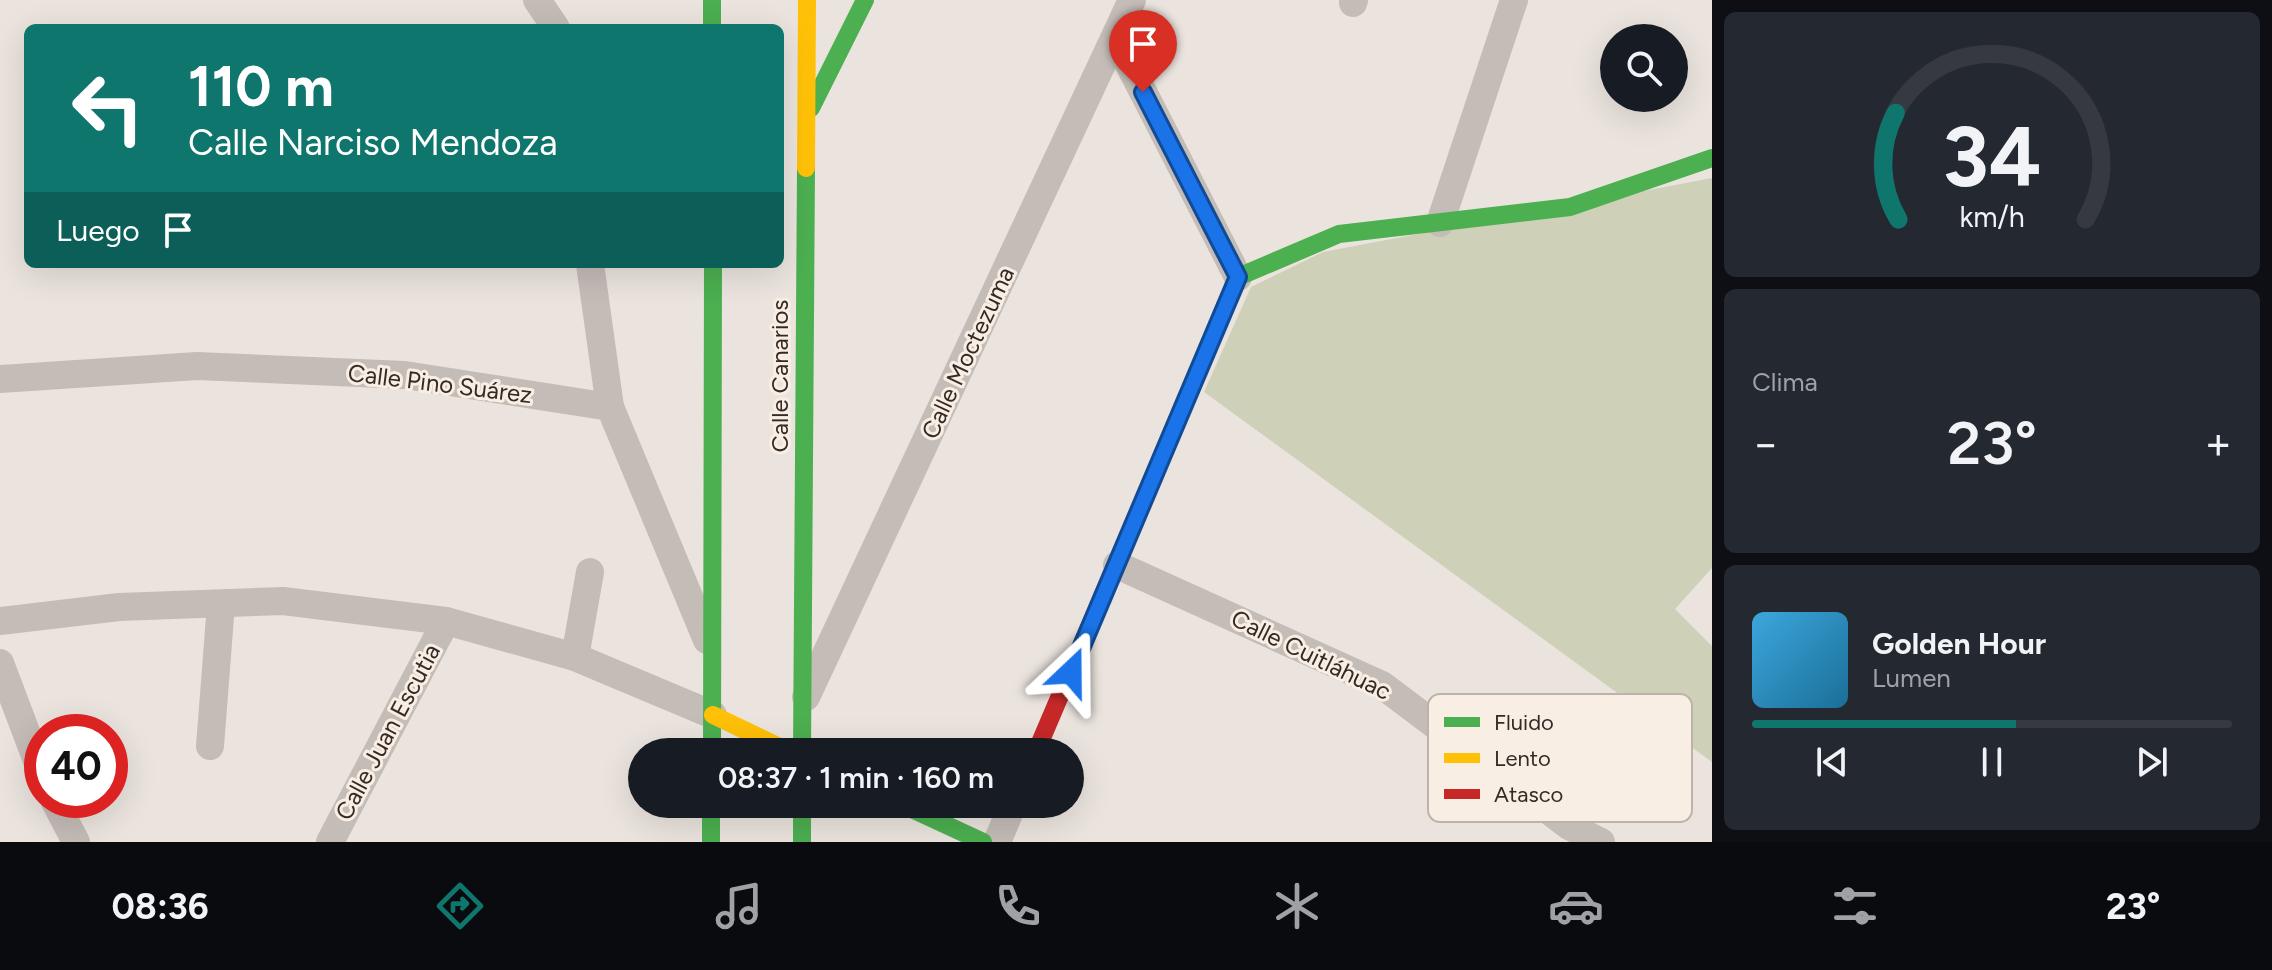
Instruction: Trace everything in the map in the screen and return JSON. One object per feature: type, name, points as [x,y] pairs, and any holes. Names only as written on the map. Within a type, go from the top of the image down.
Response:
[{"type":"main road","points":[[712,0],[712,24]]},
{"type":"main road","name":"Calle Canarios","points":[[802,738],[807,0]]},
{"type":"main road","points":[[806,119],[865,0]]},
{"type":"main road","points":[[1042,738],[1238,277],[1339,234],[1570,207],[1712,158]]},
{"type":"main road","points":[[712,738],[713,268]]},
{"type":"main road","points":[[713,715],[761,738]]},
{"type":"main road","points":[[711,818],[711,842]]},
{"type":"main road","points":[[802,818],[802,842]]},
{"type":"main road","points":[[923,818],[950,835],[983,842]]},
{"type":"street","points":[[537,0],[553,24]]},
{"type":"street","name":"Calle Moctezuma","points":[[803,705],[1132,0]]},
{"type":"street","points":[[1440,223],[1514,0]]},
{"type":"street","points":[[1116,39],[1238,277]]},
{"type":"street","points":[[591,268],[610,407],[713,655]]},
{"type":"street","name":"Calle Pino Suárez","points":[[0,379],[197,366],[390,374],[610,407]]},
{"type":"street","name":"Calle Cuitláhuac","points":[[1117,565],[1382,685],[1428,722]]},
{"type":"street","points":[[575,657],[590,572]]},
{"type":"street","points":[[0,621],[119,607],[283,601],[446,621],[575,657],[713,715]]},
{"type":"street","points":[[210,746],[221,604]]},
{"type":"street","name":"Calle Juan Escutia","points":[[330,842],[446,621]]},
{"type":"street","points":[[0,663],[24,732]]},
{"type":"street","points":[[63,818],[76,842]]},
{"type":"street","points":[[997,842],[1007,818]]},
{"type":"street","name":"Calle Cuitláhuac","points":[[1565,834],[1601,842]]},
{"type":"green space","points":[[1712,178],[1712,568],[1675,609],[1712,646],[1712,762],[1692,747],[1692,694],[1619,694],[1204,392],[1251,287],[1323,252]]},
{"type":"traffic: fast","points":[[712,0],[712,24]]},
{"type":"traffic: fast","points":[[811,108],[865,0]]},
{"type":"traffic: fast","points":[[1114,569],[1238,277],[1339,234],[1570,207],[1712,158]]},
{"type":"traffic: fast","points":[[802,738],[806,168]]},
{"type":"traffic: fast","points":[[712,738],[713,268]]},
{"type":"traffic: fast","points":[[711,818],[711,842]]},
{"type":"traffic: fast","points":[[802,818],[802,842]]},
{"type":"traffic: fast","points":[[931,818],[983,842]]},
{"type":"traffic: slow","points":[[806,168],[807,0]]},
{"type":"traffic: slow","points":[[713,715],[761,738]]},
{"type":"traffic: jam","points":[[1042,738],[1114,569]]},
{"type":"route","points":[[1071,672],[1238,277],[1143,92]]}]
